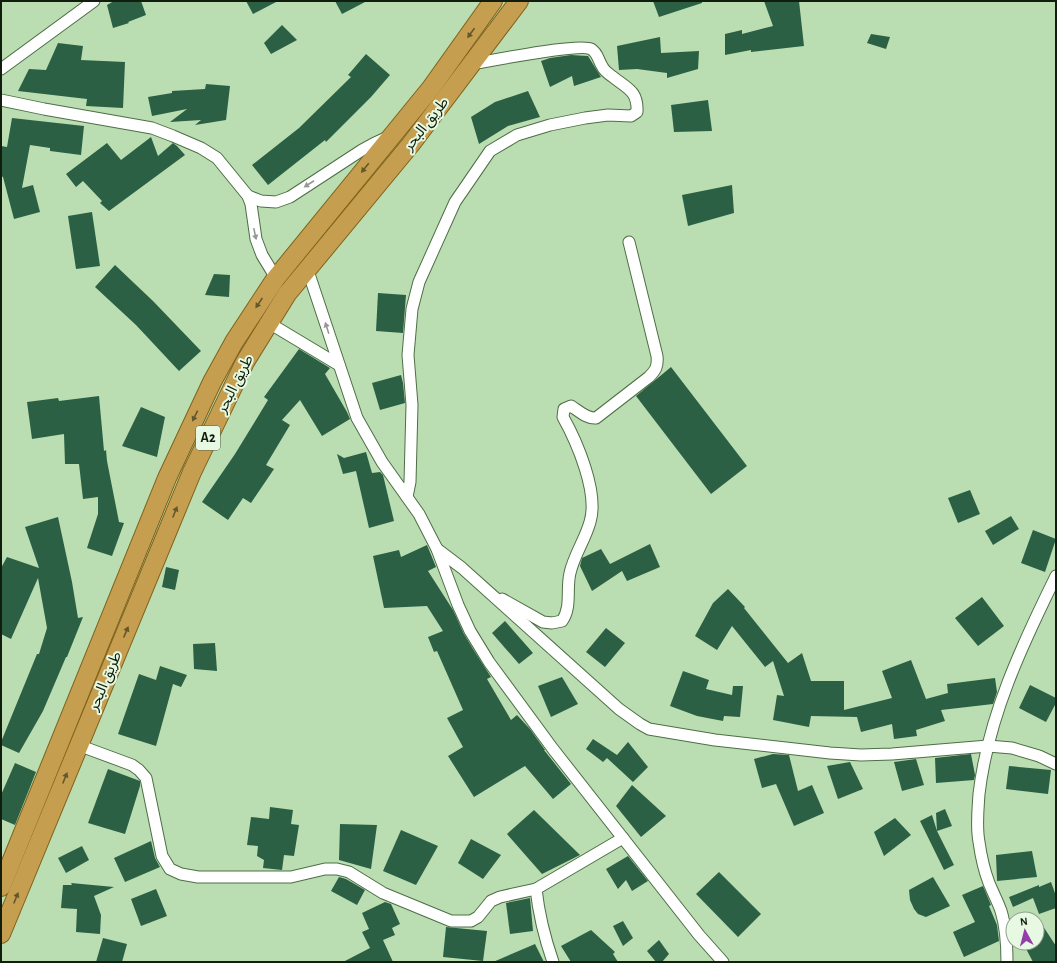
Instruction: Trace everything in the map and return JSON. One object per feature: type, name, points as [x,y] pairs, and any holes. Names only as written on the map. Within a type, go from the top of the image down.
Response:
[{"type":"highway","name":"طريق البحر","points":[[1,887],[167,478],[186,434],[234,342],[276,278],[431,88],[493,1]]},
{"type":"highway","name":"طريق البحر","points":[[1,934],[192,472],[245,362],[287,294],[411,144],[520,1]]},
{"type":"street","points":[[1,70],[94,1]]},
{"type":"street","points":[[407,497],[410,482],[412,405],[408,355],[412,309],[419,282],[455,202],[490,151],[517,135],[550,125],[585,118],[608,115],[631,116],[638,112],[638,102],[632,91],[607,73],[602,66],[598,55],[590,48],[583,47],[551,51],[472,64]]},
{"type":"street","points":[[1,100],[152,128],[201,148],[217,158],[248,196],[251,204],[256,239],[262,255],[276,278]]},
{"type":"street","points":[[248,196],[261,201],[276,202],[290,197],[362,150],[391,136]]},
{"type":"street","points":[[489,592],[543,622],[552,623],[562,621],[565,616],[568,607],[568,583],[571,565],[591,521],[593,505],[585,466],[563,417],[564,409],[571,406],[591,419],[596,418],[649,377],[658,365],[629,242]]},
{"type":"street","points":[[307,268],[357,418],[382,462],[419,514],[437,549],[458,605],[470,631],[489,662],[553,749],[699,935],[723,962]]},
{"type":"street","points":[[269,323],[339,365]]},
{"type":"street","points":[[437,549],[462,568],[619,709],[649,729],[715,740],[830,753],[892,754],[988,746],[1012,748],[1039,756],[1056,764]]},
{"type":"street","points":[[1007,962],[1007,947],[1001,911],[983,863],[977,823],[981,777],[998,710],[1030,628],[1056,576]]},
{"type":"street","points":[[78,745],[132,765],[146,778],[162,856],[170,869],[181,874],[198,877],[291,877],[325,869],[337,869],[349,872],[383,893],[451,922],[471,921],[478,917],[491,901],[500,897],[536,889],[624,838]]},
{"type":"street","points":[[536,889],[543,932],[553,962]]},
{"type":"building","points":[[114,1],[141,1],[146,15],[128,22],[129,23],[113,28],[107,5]]},
{"type":"building","points":[[246,1],[278,1],[253,14]]},
{"type":"building","points":[[335,1],[367,1],[342,14]]},
{"type":"building","points":[[653,1],[702,1],[702,3],[659,17]]},
{"type":"building","points":[[764,1],[799,1],[804,46],[751,52],[751,50],[725,55],[725,34],[742,30],[742,34],[773,26]]},
{"type":"building","points":[[282,25],[297,40],[271,54],[264,43]]},
{"type":"building","points":[[871,34],[890,37],[886,49],[867,43]]},
{"type":"building","points":[[660,37],[661,53],[699,51],[698,69],[667,78],[667,73],[637,69],[619,70],[617,46]]},
{"type":"building","points":[[58,43],[83,46],[81,60],[125,62],[123,108],[86,106],[87,99],[18,91],[29,69],[46,70]]},
{"type":"building","points":[[366,54],[390,75],[371,97],[326,142],[325,140],[268,185],[252,165],[299,128],[351,77],[348,75]]},
{"type":"building","points":[[571,55],[588,56],[601,77],[574,86],[572,76],[550,87],[541,61]]},
{"type":"building","points":[[206,84],[230,86],[226,120],[195,125],[201,120],[170,122],[187,109],[152,116],[148,97],[172,93],[172,91],[205,89]]},
{"type":"building","points":[[528,91],[540,117],[508,126],[479,144],[471,117],[495,102]]},
{"type":"building","points":[[708,100],[712,131],[674,132],[671,105]]},
{"type":"building","points":[[12,118],[84,126],[81,155],[50,151],[50,148],[30,145],[22,188],[33,185],[40,212],[14,219],[3,177],[1,176],[1,146],[7,147]]},
{"type":"building","points":[[151,137],[158,156],[173,143],[185,155],[109,211],[100,203],[102,201],[83,181],[76,187],[66,174],[107,143],[121,160]]},
{"type":"building","points":[[732,185],[734,213],[688,226],[682,195]]},
{"type":"building","points":[[92,212],[100,266],[76,269],[68,216]]},
{"type":"building","points":[[115,265],[153,301],[201,351],[179,371],[136,325],[95,287]]},
{"type":"building","points":[[214,274],[230,275],[229,297],[205,295]]},
{"type":"building","points":[[378,293],[406,295],[403,333],[376,331]]},
{"type":"building","points":[[299,349],[330,368],[325,374],[350,419],[322,436],[300,400],[282,420],[290,425],[266,465],[274,469],[251,503],[243,498],[228,520],[202,502],[235,454],[268,400],[264,397]]},
{"type":"building","points":[[671,367],[747,466],[711,494],[636,396]]},
{"type":"building","points":[[401,375],[405,403],[380,410],[372,383]]},
{"type":"building","points":[[99,396],[104,451],[106,450],[119,522],[124,523],[112,556],[87,548],[98,514],[98,497],[83,499],[79,464],[65,464],[64,434],[32,439],[27,402],[58,398],[59,401]]},
{"type":"building","points":[[141,407],[165,417],[157,457],[122,446]]},
{"type":"building","points":[[366,452],[372,473],[380,472],[383,475],[394,521],[369,528],[356,471],[343,474],[337,454],[344,458]]},
{"type":"building","points":[[970,490],[980,514],[958,523],[948,498]]},
{"type":"building","points":[[1011,516],[1019,529],[993,545],[985,531]]},
{"type":"building","points":[[58,517],[78,618],[83,617],[43,711],[19,753],[1,745],[1,742],[37,654],[39,654],[47,628],[38,578],[11,639],[1,634],[1,568],[7,557],[39,568],[25,527]]},
{"type":"building","points":[[1033,530],[1056,539],[1045,572],[1021,563]]},
{"type":"building","points":[[650,544],[660,567],[627,581],[622,571],[592,591],[580,566],[582,558],[601,549],[610,564]]},
{"type":"building","points":[[427,545],[436,567],[428,571],[453,610],[464,634],[491,677],[487,679],[511,720],[517,715],[530,729],[544,750],[571,784],[553,799],[525,766],[474,797],[448,756],[463,747],[447,718],[463,710],[437,651],[434,652],[428,637],[443,631],[427,606],[384,608],[373,556],[399,550],[401,557]]},
{"type":"building","points":[[166,567],[179,570],[175,590],[162,587]]},
{"type":"building","points":[[728,589],[745,607],[744,608],[788,663],[802,653],[811,681],[844,681],[844,710],[892,698],[882,671],[911,660],[926,699],[948,693],[947,684],[995,678],[997,692],[993,704],[941,710],[945,721],[916,730],[917,736],[894,739],[892,724],[861,732],[857,717],[811,716],[809,727],[773,720],[777,695],[784,696],[773,661],[765,667],[732,626],[717,650],[695,636],[713,603]]},
{"type":"building","points":[[982,597],[1004,626],[978,646],[955,618]]},
{"type":"building","points":[[505,621],[533,653],[519,664],[492,633]]},
{"type":"building","points":[[606,628],[625,643],[605,667],[586,652]]},
{"type":"building","points":[[215,643],[217,671],[194,669],[193,644]]},
{"type":"building","points":[[160,666],[187,675],[181,687],[173,684],[156,746],[118,734],[139,674],[156,680]]},
{"type":"building","points":[[683,671],[709,680],[706,689],[732,695],[733,686],[743,686],[740,717],[724,716],[723,721],[697,716],[670,706]]},
{"type":"building","points":[[562,677],[578,704],[551,717],[538,686]]},
{"type":"building","points":[[1030,685],[1056,698],[1056,703],[1046,722],[1019,708]]},
{"type":"building","points":[[593,739],[617,755],[628,742],[648,767],[633,782],[607,758],[603,762],[586,749]]},
{"type":"building","points":[[773,754],[789,755],[798,791],[812,785],[824,813],[794,826],[776,784],[762,788],[754,759]]},
{"type":"building","points":[[971,754],[975,775],[974,780],[936,783],[935,758]]},
{"type":"building","points":[[916,759],[924,785],[902,791],[894,762]]},
{"type":"building","points":[[850,762],[863,789],[838,799],[827,766]]},
{"type":"building","points":[[15,763],[36,772],[15,825],[1,819],[1,795]]},
{"type":"building","points":[[1009,766],[1051,770],[1048,794],[1006,789]]},
{"type":"building","points":[[108,769],[140,781],[140,786],[125,834],[88,823]]},
{"type":"building","points":[[632,785],[666,816],[641,837],[616,806]]},
{"type":"building","points":[[270,807],[293,810],[291,824],[299,825],[294,856],[284,855],[282,870],[263,868],[264,860],[257,856],[258,846],[247,845],[251,817],[269,819]]},
{"type":"building","points":[[945,809],[952,826],[937,831],[936,813]]},
{"type":"building","points":[[534,810],[580,855],[542,874],[507,834]]},
{"type":"building","points":[[932,815],[937,831],[954,865],[944,870],[920,821]]},
{"type":"building","points":[[895,818],[911,835],[884,856],[874,832]]},
{"type":"building","points":[[340,824],[377,825],[371,869],[339,860]]},
{"type":"building","points":[[401,830],[438,846],[416,885],[383,871]]},
{"type":"building","points":[[471,839],[501,855],[483,879],[458,863]]},
{"type":"building","points":[[151,841],[155,858],[160,867],[125,882],[114,858]]},
{"type":"building","points":[[82,846],[89,860],[66,873],[58,858]]},
{"type":"building","points":[[1032,851],[1037,877],[997,881],[996,855]]},
{"type":"building","points":[[628,856],[648,881],[632,891],[626,880],[618,889],[606,869]]},
{"type":"building","points":[[719,872],[761,914],[738,937],[696,894]]},
{"type":"building","points":[[339,877],[346,879],[365,890],[357,905],[331,891]]},
{"type":"building","points":[[933,877],[950,906],[926,917],[918,914],[914,909],[910,900],[909,890]]},
{"type":"building","points":[[1051,882],[1056,896],[1056,908],[1045,912],[1038,911],[1033,898],[1013,907],[1009,897],[1039,885],[1039,887]]},
{"type":"building","points":[[71,883],[114,887],[94,896],[101,915],[100,934],[76,932],[77,909],[61,908],[63,885],[72,885]]},
{"type":"building","points":[[983,886],[997,925],[999,941],[964,957],[953,932],[975,922],[962,895]]},
{"type":"building","points":[[156,889],[167,916],[141,926],[131,899]]},
{"type":"building","points":[[530,898],[533,931],[510,934],[506,903]]},
{"type":"building","points":[[385,902],[391,904],[400,924],[392,928],[395,935],[383,940],[393,962],[343,962],[370,948],[362,932],[369,929],[362,913]]},
{"type":"building","points":[[623,921],[633,938],[623,946],[613,926]]},
{"type":"building","points":[[446,927],[487,931],[483,961],[443,957]]},
{"type":"building","points":[[1045,929],[1056,946],[1056,962],[1033,962],[1027,951],[1045,951]]},
{"type":"building","points":[[591,930],[615,952],[613,954],[618,962],[571,962],[561,946]]},
{"type":"building","points":[[103,938],[127,944],[122,962],[96,962]]},
{"type":"building","points":[[659,940],[669,954],[662,962],[656,962],[647,951]]},
{"type":"building","points":[[535,944],[544,962],[493,962]]}]
